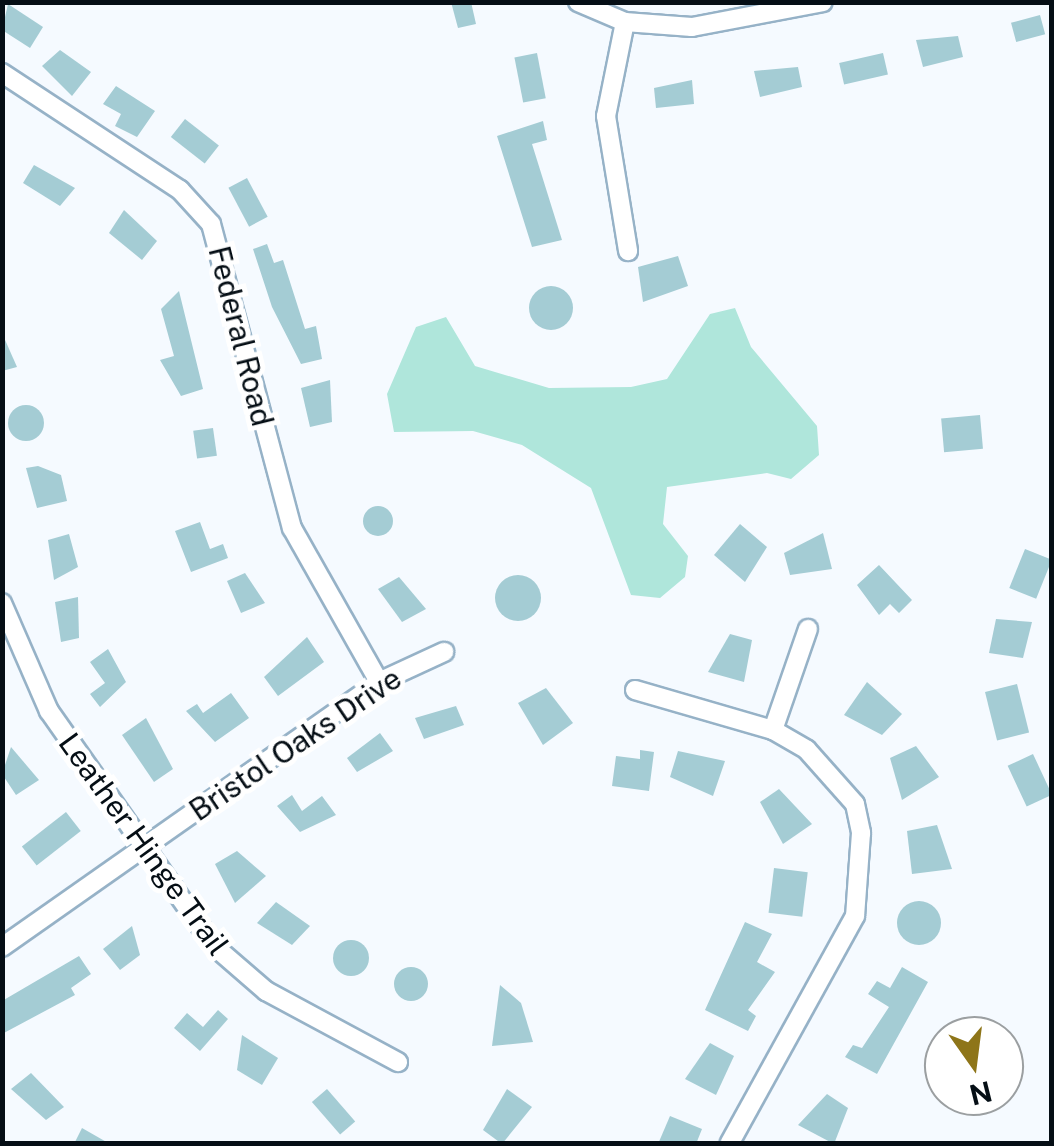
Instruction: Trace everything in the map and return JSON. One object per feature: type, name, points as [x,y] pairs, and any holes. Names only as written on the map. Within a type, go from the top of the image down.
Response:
[{"type":"street","points":[[578,2],[625,22],[717,25],[822,2]]},
{"type":"street","points":[[625,22],[606,116],[628,251]]},
{"type":"street","name":"Federal Road","points":[[2,73],[180,190],[211,224],[292,528],[379,682]]},
{"type":"street","name":"Leather Hinge Trail","points":[[2,602],[48,711],[239,973],[398,1062]]},
{"type":"street","points":[[773,730],[808,629]]},
{"type":"street","name":"Bristol Oaks Drive","points":[[2,947],[379,682],[444,652]]},
{"type":"street","points":[[636,690],[773,730],[834,774],[855,804],[862,876],[855,916],[729,1144]]},
{"type":"shaded area","points":[[735,308],[751,347],[817,426],[819,455],[791,479],[767,473],[667,487],[663,524],[688,556],[685,577],[660,598],[631,595],[591,488],[522,445],[473,431],[394,432],[387,394],[416,327],[446,317],[475,366],[549,388],[631,387],[667,379],[710,314]]},
{"type":"building","points":[[451,2],[471,2],[476,24],[458,28]]},
{"type":"building","points":[[8,4],[43,27],[30,48],[2,30]]},
{"type":"building","points":[[1040,15],[1045,34],[1016,42],[1011,23]]},
{"type":"building","points":[[958,36],[963,57],[923,67],[916,40]]},
{"type":"building","points":[[60,50],[91,72],[72,96],[42,66]]},
{"type":"building","points":[[537,53],[546,98],[523,103],[514,57]]},
{"type":"building","points":[[883,53],[888,74],[844,85],[839,63]]},
{"type":"building","points":[[798,67],[802,87],[760,97],[754,71]]},
{"type":"building","points":[[692,80],[694,104],[656,108],[654,88]]},
{"type":"building","points":[[116,86],[155,111],[137,137],[115,126],[121,114],[103,104]]},
{"type":"building","points":[[185,119],[219,145],[205,164],[171,137]]},
{"type":"building","points":[[543,121],[547,140],[532,144],[562,240],[532,247],[497,136]]},
{"type":"building","points":[[34,165],[75,188],[60,206],[23,183]]},
{"type":"building","points":[[247,178],[268,217],[249,227],[228,188]]},
{"type":"building","points":[[124,210],[157,241],[142,260],[109,233]]},
{"type":"building","points":[[267,244],[274,263],[283,260],[305,329],[316,326],[322,359],[301,364],[272,307],[253,249]]},
{"type":"building","points":[[678,256],[688,286],[643,302],[638,267]]},
{"type":"building","points":[[551,286],[566,293],[573,308],[566,323],[551,330],[536,323],[529,308],[536,293]]},
{"type":"building","points":[[179,291],[203,389],[181,396],[160,360],[174,356],[161,309]]},
{"type":"building","points":[[2,333],[17,367],[2,371]]},
{"type":"building","points":[[330,380],[332,422],[310,427],[301,388]]},
{"type":"building","points":[[26,405],[39,410],[44,423],[39,436],[26,441],[13,436],[8,423],[13,410]]},
{"type":"building","points":[[980,415],[983,449],[944,452],[941,418]]},
{"type":"building","points":[[213,428],[217,456],[197,459],[193,431]]},
{"type":"building","points":[[38,466],[61,475],[67,501],[37,508],[26,468]]},
{"type":"building","points":[[378,506],[388,511],[393,521],[388,531],[378,536],[368,531],[363,521],[368,511]]},
{"type":"building","points":[[200,522],[210,549],[223,544],[228,558],[191,572],[175,531]]},
{"type":"building","points":[[740,524],[767,547],[745,582],[714,555]]},
{"type":"building","points":[[823,533],[832,569],[790,575],[784,553]]},
{"type":"building","points":[[69,534],[78,567],[54,580],[48,540]]},
{"type":"building","points":[[1025,549],[1052,560],[1036,599],[1009,588]]},
{"type":"building","points":[[879,565],[912,600],[899,613],[890,604],[879,615],[857,585]]},
{"type":"building","points":[[245,573],[265,603],[241,613],[227,581]]},
{"type":"building","points":[[518,575],[534,582],[541,598],[534,614],[518,621],[502,614],[495,598],[502,582]]},
{"type":"building","points":[[399,577],[426,609],[402,622],[378,589]]},
{"type":"building","points":[[78,597],[79,638],[61,642],[55,602]]},
{"type":"building","points":[[996,619],[1032,622],[1023,658],[989,653]]},
{"type":"building","points":[[730,634],[752,640],[744,682],[708,672]]},
{"type":"building","points":[[307,637],[324,662],[278,696],[264,677]]},
{"type":"building","points":[[108,649],[126,682],[100,707],[90,694],[105,683],[90,662]]},
{"type":"building","points":[[867,682],[902,714],[882,735],[844,715]]},
{"type":"building","points":[[1017,684],[1029,733],[997,740],[985,692]]},
{"type":"building","points":[[546,688],[573,723],[543,745],[518,703]]},
{"type":"building","points":[[231,693],[249,718],[215,742],[186,711],[197,704],[203,713]]},
{"type":"building","points":[[456,706],[464,725],[424,739],[415,718]]},
{"type":"building","points":[[146,718],[173,769],[154,782],[122,735]]},
{"type":"building","points":[[380,733],[393,751],[357,772],[347,758]]},
{"type":"building","points":[[916,746],[939,777],[902,800],[890,758]]},
{"type":"building","points":[[11,747],[39,780],[16,795],[2,774]]},
{"type":"building","points":[[640,750],[654,752],[649,791],[612,786],[616,756],[640,759]]},
{"type":"building","points":[[678,751],[725,761],[713,796],[670,777]]},
{"type":"building","points":[[1033,754],[1052,795],[1027,807],[1008,766]]},
{"type":"building","points":[[779,789],[812,824],[783,844],[760,802]]},
{"type":"building","points":[[292,795],[302,811],[322,796],[336,815],[300,832],[277,806]]},
{"type":"building","points":[[66,812],[81,831],[37,865],[22,846]]},
{"type":"building","points":[[937,825],[952,869],[912,874],[907,831]]},
{"type":"building","points":[[237,851],[266,876],[235,903],[215,864]]},
{"type":"building","points":[[774,868],[808,872],[802,917],[769,913]]},
{"type":"building","points":[[919,901],[935,907],[941,923],[935,939],[919,945],[903,939],[897,923],[903,907]]},
{"type":"building","points":[[276,902],[310,926],[292,945],[257,923]]},
{"type":"building","points":[[745,922],[772,934],[757,962],[775,972],[748,1010],[756,1016],[748,1031],[705,1010]]},
{"type":"building","points":[[132,926],[140,955],[120,970],[103,949]]},
{"type":"building","points":[[351,940],[364,945],[369,958],[364,971],[351,976],[338,971],[333,958],[338,945]]},
{"type":"building","points":[[79,956],[91,974],[71,988],[75,995],[2,1034],[2,1001]]},
{"type":"building","points":[[411,967],[423,972],[428,984],[423,996],[411,1001],[399,996],[394,984],[399,972]]},
{"type":"building","points":[[902,967],[928,982],[877,1074],[845,1057],[853,1045],[862,1048],[889,1007],[868,994],[877,981],[890,988]]},
{"type":"building","points":[[500,985],[521,1003],[533,1042],[492,1046]]},
{"type":"building","points":[[218,1010],[228,1019],[200,1051],[174,1028],[187,1013],[203,1027]]},
{"type":"building","points":[[242,1035],[278,1058],[262,1085],[237,1070]]},
{"type":"building","points":[[710,1043],[734,1056],[716,1095],[685,1079]]},
{"type":"building","points":[[31,1073],[64,1107],[46,1120],[11,1089]]},
{"type":"building","points":[[327,1089],[355,1121],[340,1135],[312,1102]]},
{"type":"building","points":[[507,1089],[532,1107],[502,1144],[483,1130]]},
{"type":"building","points":[[827,1094],[848,1108],[834,1144],[798,1125]]},
{"type":"building","points":[[670,1116],[702,1129],[696,1144],[658,1144]]},
{"type":"building","points":[[82,1128],[110,1144],[74,1144]]}]
